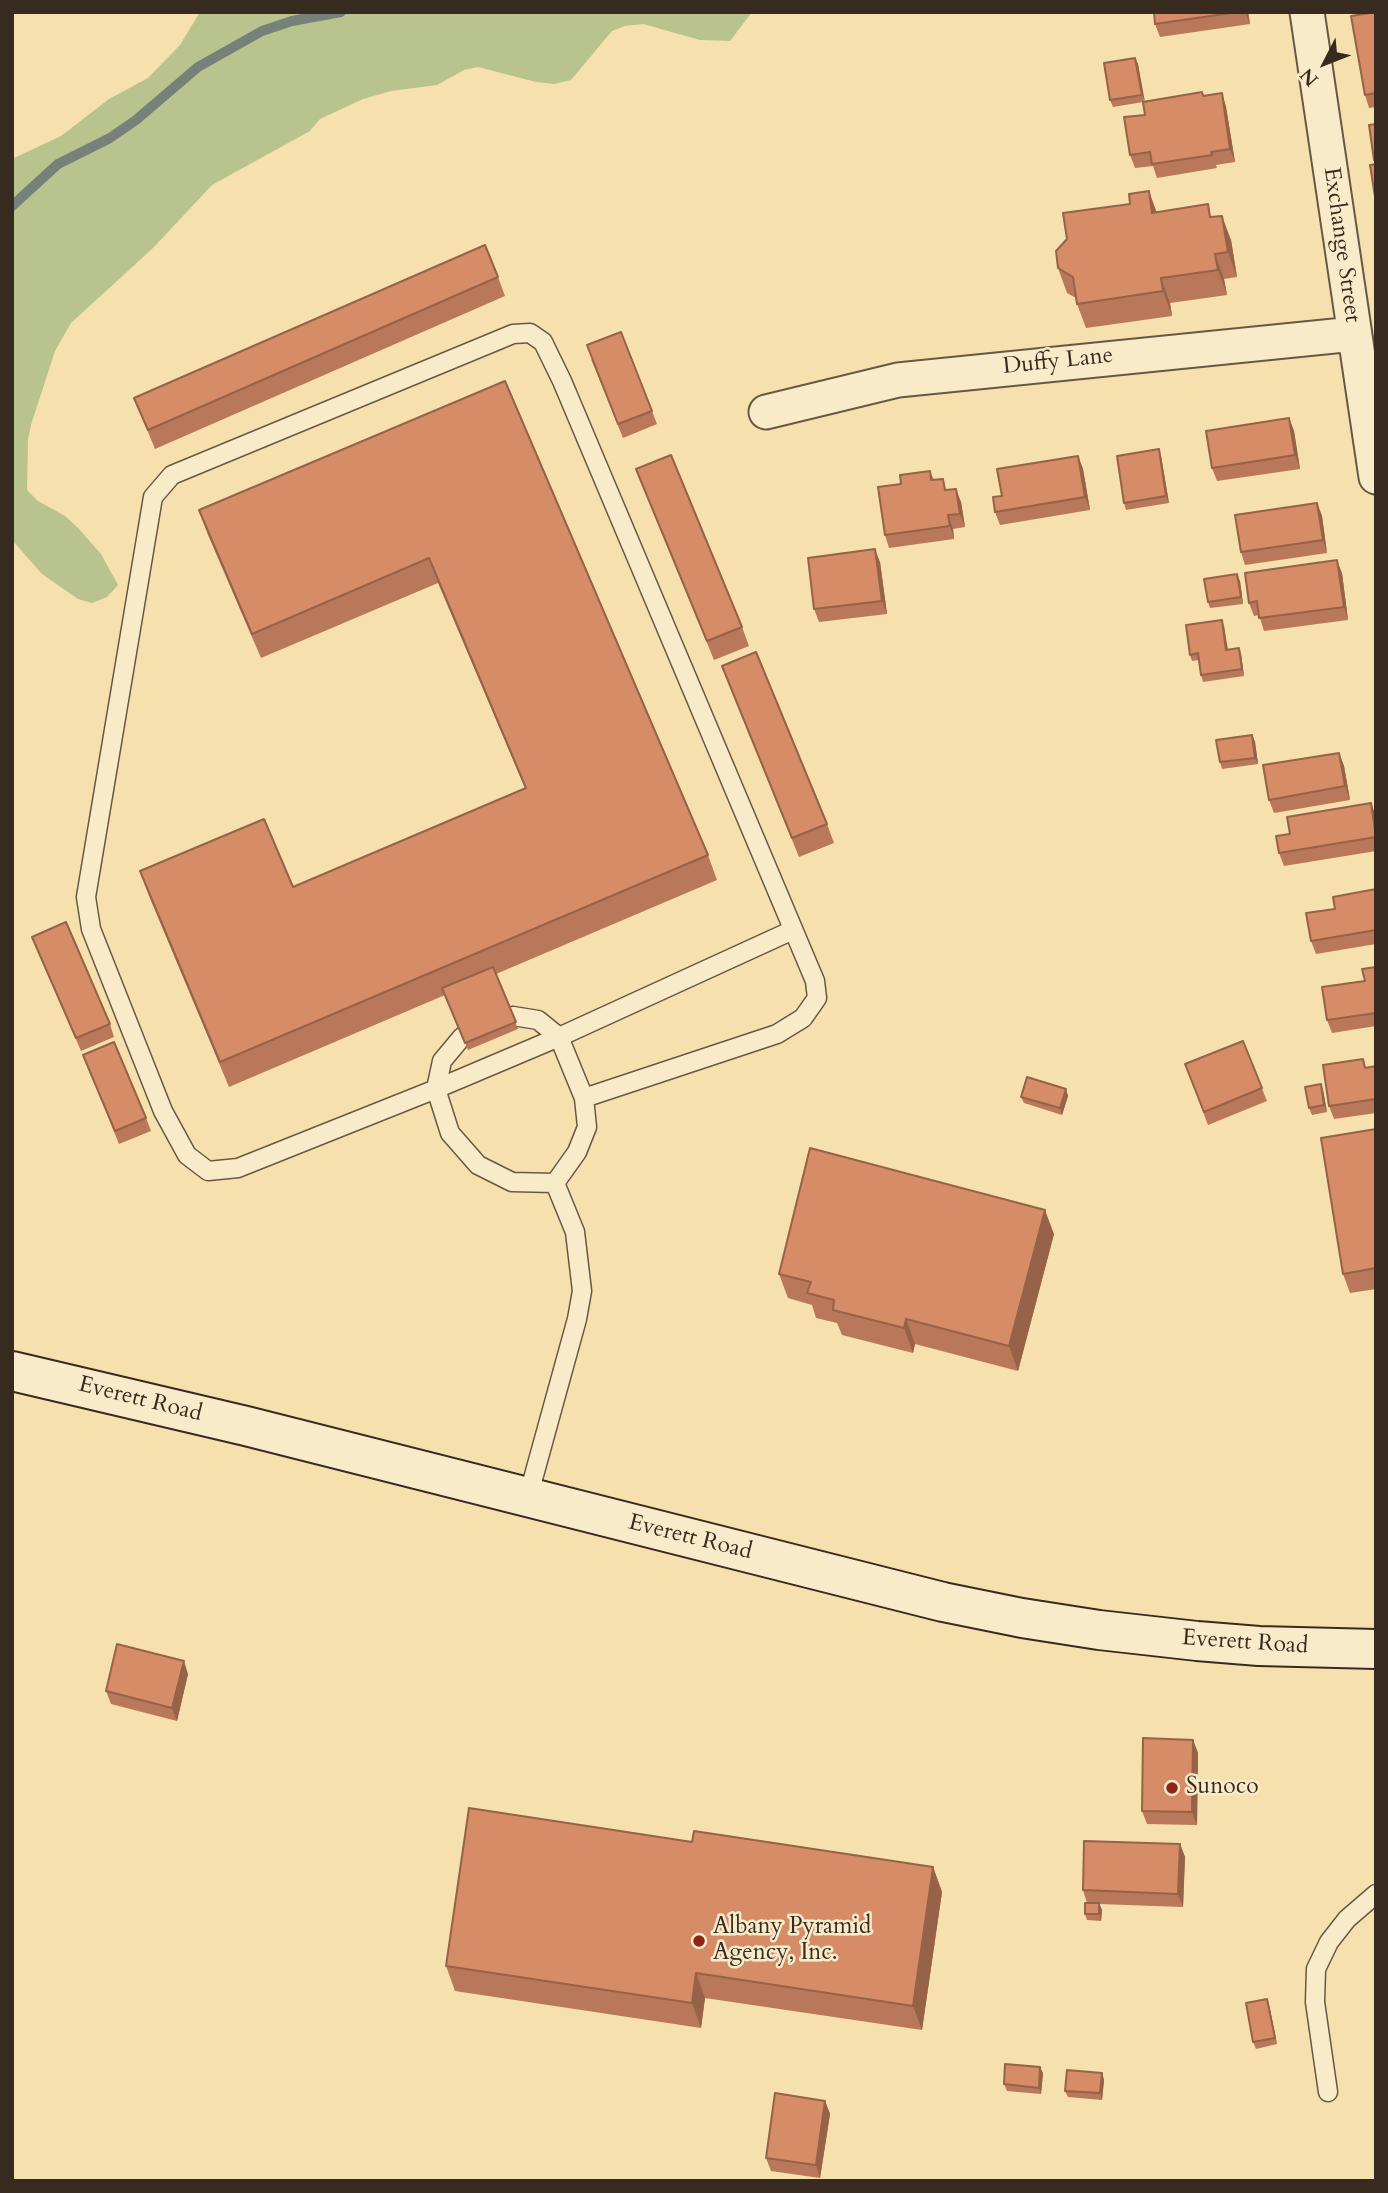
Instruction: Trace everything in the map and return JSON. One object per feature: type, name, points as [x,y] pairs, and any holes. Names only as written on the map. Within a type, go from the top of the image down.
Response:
[{"type":"street","name":"Exchange Street","points":[[1307,12],[1376,477]]},
{"type":"street","name":"Duffy Lane","points":[[766,412],[898,380],[1354,334]]},
{"type":"street","name":"Everett Road","points":[[12,1371],[169,1407],[930,1599],[1022,1618],[1197,1641],[1259,1646],[1376,1649]]},
{"type":"lane","points":[[584,1098],[777,1034],[803,1018],[817,998],[815,981],[562,381],[543,342],[530,333],[513,334],[172,475],[153,497],[86,897],[91,929],[163,1111],[187,1155],[208,1171],[238,1168],[436,1089],[559,1037],[793,930]]},
{"type":"lane","points":[[513,1016],[538,1020],[559,1037],[584,1098],[587,1127],[578,1152],[555,1183]]},
{"type":"lane","points":[[462,1037],[442,1061],[436,1089],[450,1133],[478,1165],[512,1182],[555,1183]]},
{"type":"lane","points":[[528,1497],[577,1319],[582,1291],[575,1232],[555,1183]]},
{"type":"lane","points":[[1328,2092],[1315,2002],[1316,1969],[1329,1942],[1347,1919],[1376,1894]]},
{"type":"green space","points":[[200,12],[752,12],[730,41],[700,40],[643,24],[625,26],[612,31],[571,80],[554,84],[478,67],[464,70],[437,85],[391,91],[363,99],[320,119],[310,131],[212,185],[153,248],[71,323],[55,351],[31,425],[27,490],[38,501],[65,516],[78,528],[101,554],[118,585],[107,597],[92,603],[78,599],[42,574],[12,540],[12,159],[61,136],[109,99],[148,78],[180,45]]},
{"type":"building","points":[[1154,12],[1238,12],[1155,24]]},
{"type":"building","points":[[1376,12],[1376,93],[1365,95],[1351,16]]},
{"type":"building","points":[[1135,58],[1142,95],[1110,100],[1104,63]]},
{"type":"building","points":[[1202,92],[1203,96],[1222,93],[1230,149],[1211,152],[1212,155],[1152,164],[1150,152],[1130,155],[1124,117],[1145,115],[1143,102]]},
{"type":"building","points":[[1376,124],[1376,159],[1374,160],[1369,125]]},
{"type":"building","points":[[1376,164],[1376,203],[1370,165]]},
{"type":"building","points":[[1149,191],[1152,213],[1208,204],[1210,217],[1222,216],[1228,252],[1215,254],[1218,270],[1161,278],[1163,291],[1077,304],[1073,277],[1058,268],[1056,251],[1067,239],[1063,213],[1130,204],[1129,194]]},
{"type":"building","points":[[485,245],[498,277],[148,430],[134,398]]},
{"type":"building","points":[[621,332],[652,411],[618,424],[587,345]]},
{"type":"building","points":[[505,381],[708,855],[220,1062],[140,871],[264,819],[293,887],[526,788],[429,558],[252,634],[199,510]]},
{"type":"building","points":[[1289,418],[1295,455],[1212,468],[1206,431]]},
{"type":"building","points":[[1159,449],[1166,496],[1124,503],[1117,456]]},
{"type":"building","points":[[671,455],[742,627],[707,641],[636,469]]},
{"type":"building","points":[[1078,456],[1085,497],[995,512],[993,497],[1002,496],[997,469]]},
{"type":"building","points":[[930,471],[931,480],[943,479],[945,490],[956,489],[960,514],[948,515],[950,526],[885,535],[878,487],[901,484],[900,475]]},
{"type":"building","points":[[1317,503],[1323,540],[1241,552],[1235,515]]},
{"type":"building","points":[[875,549],[882,601],[814,609],[808,558]]},
{"type":"building","points":[[1337,560],[1344,607],[1259,618],[1257,601],[1249,603],[1245,573]]},
{"type":"building","points":[[1237,574],[1241,597],[1208,602],[1204,579]]},
{"type":"building","points":[[1222,620],[1226,650],[1239,648],[1242,669],[1201,675],[1198,653],[1190,655],[1186,625]]},
{"type":"building","points":[[756,652],[827,824],[792,838],[722,666]]},
{"type":"building","points":[[1252,735],[1255,758],[1220,762],[1216,740]]},
{"type":"building","points":[[1339,753],[1345,786],[1269,800],[1263,765]]},
{"type":"building","points":[[1371,803],[1376,837],[1279,853],[1276,836],[1290,834],[1287,817]]},
{"type":"building","points":[[1376,889],[1376,930],[1311,941],[1306,913],[1335,909],[1333,897]]},
{"type":"building","points":[[66,922],[110,1024],[76,1038],[32,937]]},
{"type":"building","points":[[493,967],[516,1022],[465,1043],[442,988]]},
{"type":"building","points":[[1376,967],[1376,1013],[1327,1020],[1322,987],[1365,981],[1362,969]]},
{"type":"building","points":[[1243,1041],[1262,1088],[1204,1112],[1185,1064]]},
{"type":"building","points":[[114,1042],[146,1118],[115,1131],[83,1055]]},
{"type":"building","points":[[1363,1059],[1365,1068],[1376,1066],[1376,1099],[1329,1106],[1323,1065]]},
{"type":"building","points":[[1027,1077],[1066,1089],[1060,1108],[1021,1097]]},
{"type":"building","points":[[1321,1084],[1324,1105],[1309,1108],[1305,1087]]},
{"type":"building","points":[[1376,1129],[1376,1268],[1343,1274],[1321,1138]]},
{"type":"building","points":[[810,1148],[1045,1210],[1009,1346],[906,1319],[904,1328],[833,1310],[834,1300],[807,1293],[811,1282],[779,1274]]},
{"type":"building","points":[[117,1644],[184,1661],[172,1708],[106,1691]]},
{"type":"building","name":"Sunoco","points":[[1143,1738],[1193,1740],[1192,1812],[1142,1811]]},
{"type":"building","name":"Albany Pyramid Agency, Inc.","points":[[469,1808],[692,1842],[694,1831],[933,1867],[913,2006],[696,1973],[692,2003],[446,1966]]},
{"type":"building","points":[[1084,1841],[1180,1844],[1178,1894],[1083,1890]]},
{"type":"building","points":[[1085,1903],[1099,1903],[1099,1914],[1085,1914]]},
{"type":"building","points":[[1267,1999],[1275,2038],[1253,2042],[1246,2003]]},
{"type":"building","points":[[1005,2064],[1040,2067],[1039,2088],[1004,2084]]},
{"type":"building","points":[[1067,2070],[1102,2073],[1100,2093],[1065,2091]]},
{"type":"building","points":[[775,2093],[825,2101],[816,2165],[766,2158]]},
{"type":"waterway","points":[[12,206],[58,164],[110,138],[136,120],[198,67],[262,31],[292,21],[341,12]]},
{"type":"place","name":"Sunoco","points":[[1172,1788]]},
{"type":"place","name":"Albany Pyramid Agency, Inc.","points":[[699,1941]]}]
